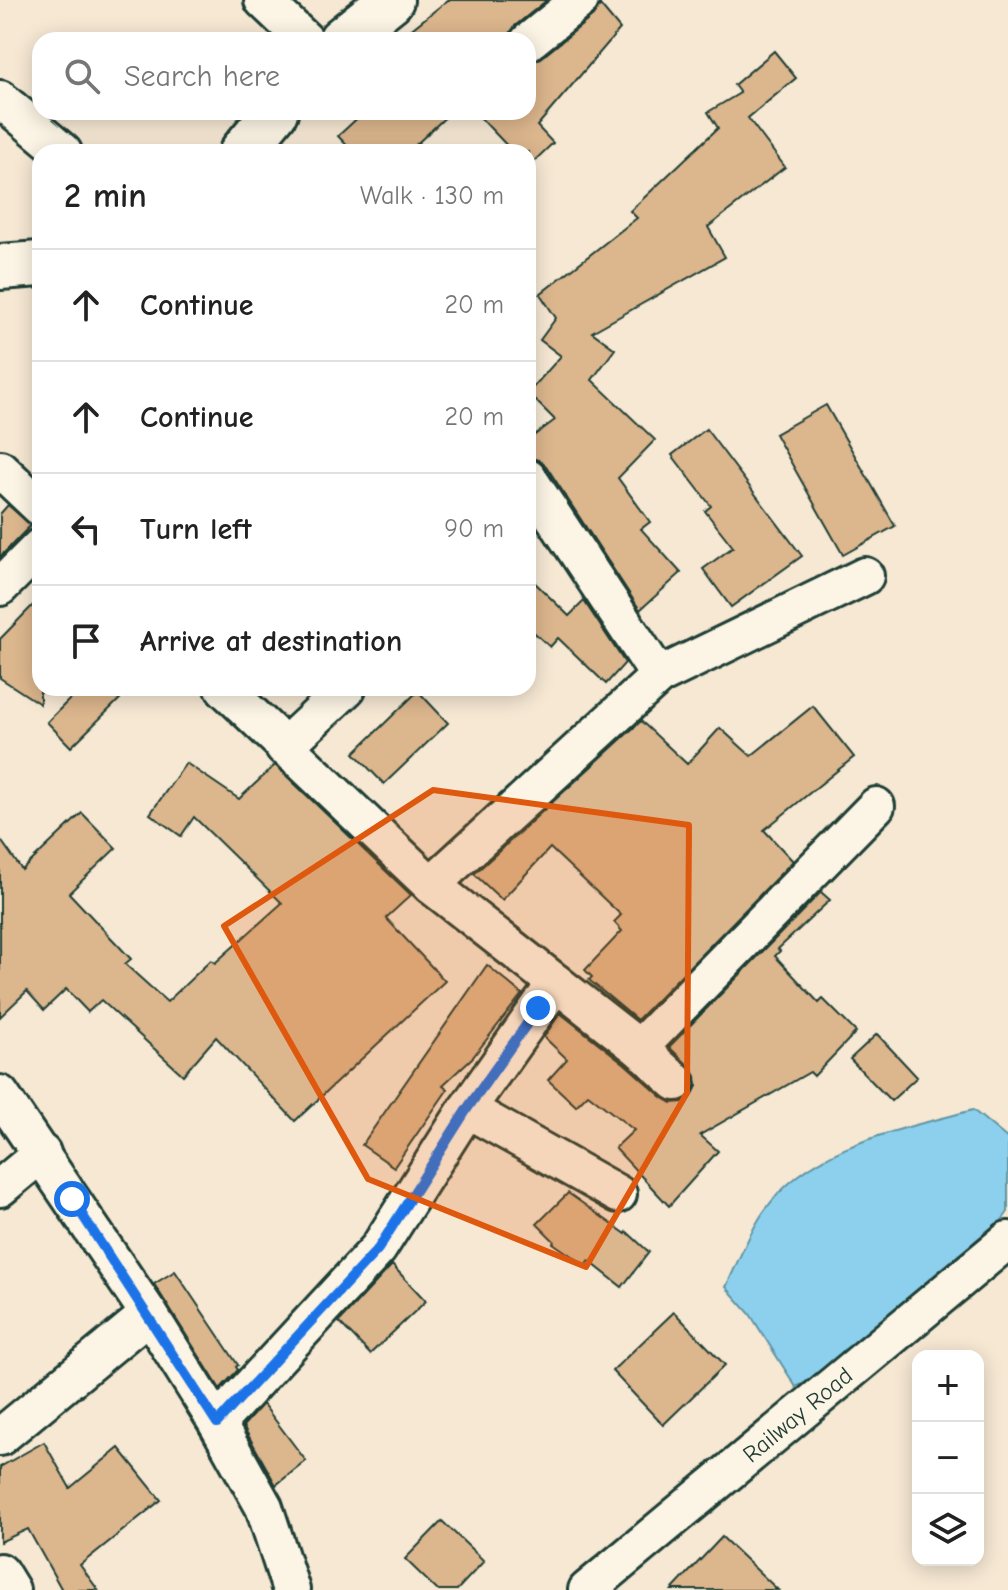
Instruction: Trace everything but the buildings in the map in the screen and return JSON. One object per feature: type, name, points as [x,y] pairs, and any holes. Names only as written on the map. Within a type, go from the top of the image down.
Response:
[{"type":"street","points":[[263,0],[297,32]]},
{"type":"street","points":[[351,32],[391,0]]},
{"type":"street","points":[[536,36],[580,0]]},
{"type":"street","points":[[0,99],[53,144]]},
{"type":"street","points":[[249,144],[268,120]]},
{"type":"street","points":[[0,267],[32,265]]},
{"type":"street","points":[[0,469],[32,499]]},
{"type":"street","points":[[536,490],[659,676]]},
{"type":"street","points":[[0,587],[32,555]]},
{"type":"street","points":[[431,885],[659,676],[865,576]]},
{"type":"street","points":[[232,696],[431,885],[639,1048],[676,1082]]},
{"type":"street","points":[[284,747],[338,696]]},
{"type":"street","points":[[639,1048],[876,806]]},
{"type":"street","points":[[217,1423],[378,1249],[467,1109],[556,983]]},
{"type":"street","points":[[0,1094],[149,1314],[217,1423],[264,1507],[291,1590]]},
{"type":"street","points":[[467,1109],[618,1194]]},
{"type":"street","points":[[0,1188],[42,1153]]},
{"type":"street","name":"Railway Road","points":[[587,1590],[1008,1240]]},
{"type":"street","points":[[0,1437],[149,1314]]},
{"type":"street","points":[[0,1572],[11,1590]]},
{"type":"highlighted area","points":[[433,790],[689,825],[687,1093],[586,1267],[368,1179],[224,926]]},
{"type":"water","points":[[973,1110],[1008,1139],[1008,1212],[965,1271],[870,1352],[796,1387],[750,1314],[726,1287],[759,1219],[784,1188],[807,1169],[832,1155],[888,1133]]},
{"type":"route","points":[[72,1199],[217,1423],[378,1249],[467,1109],[538,1008]]}]
